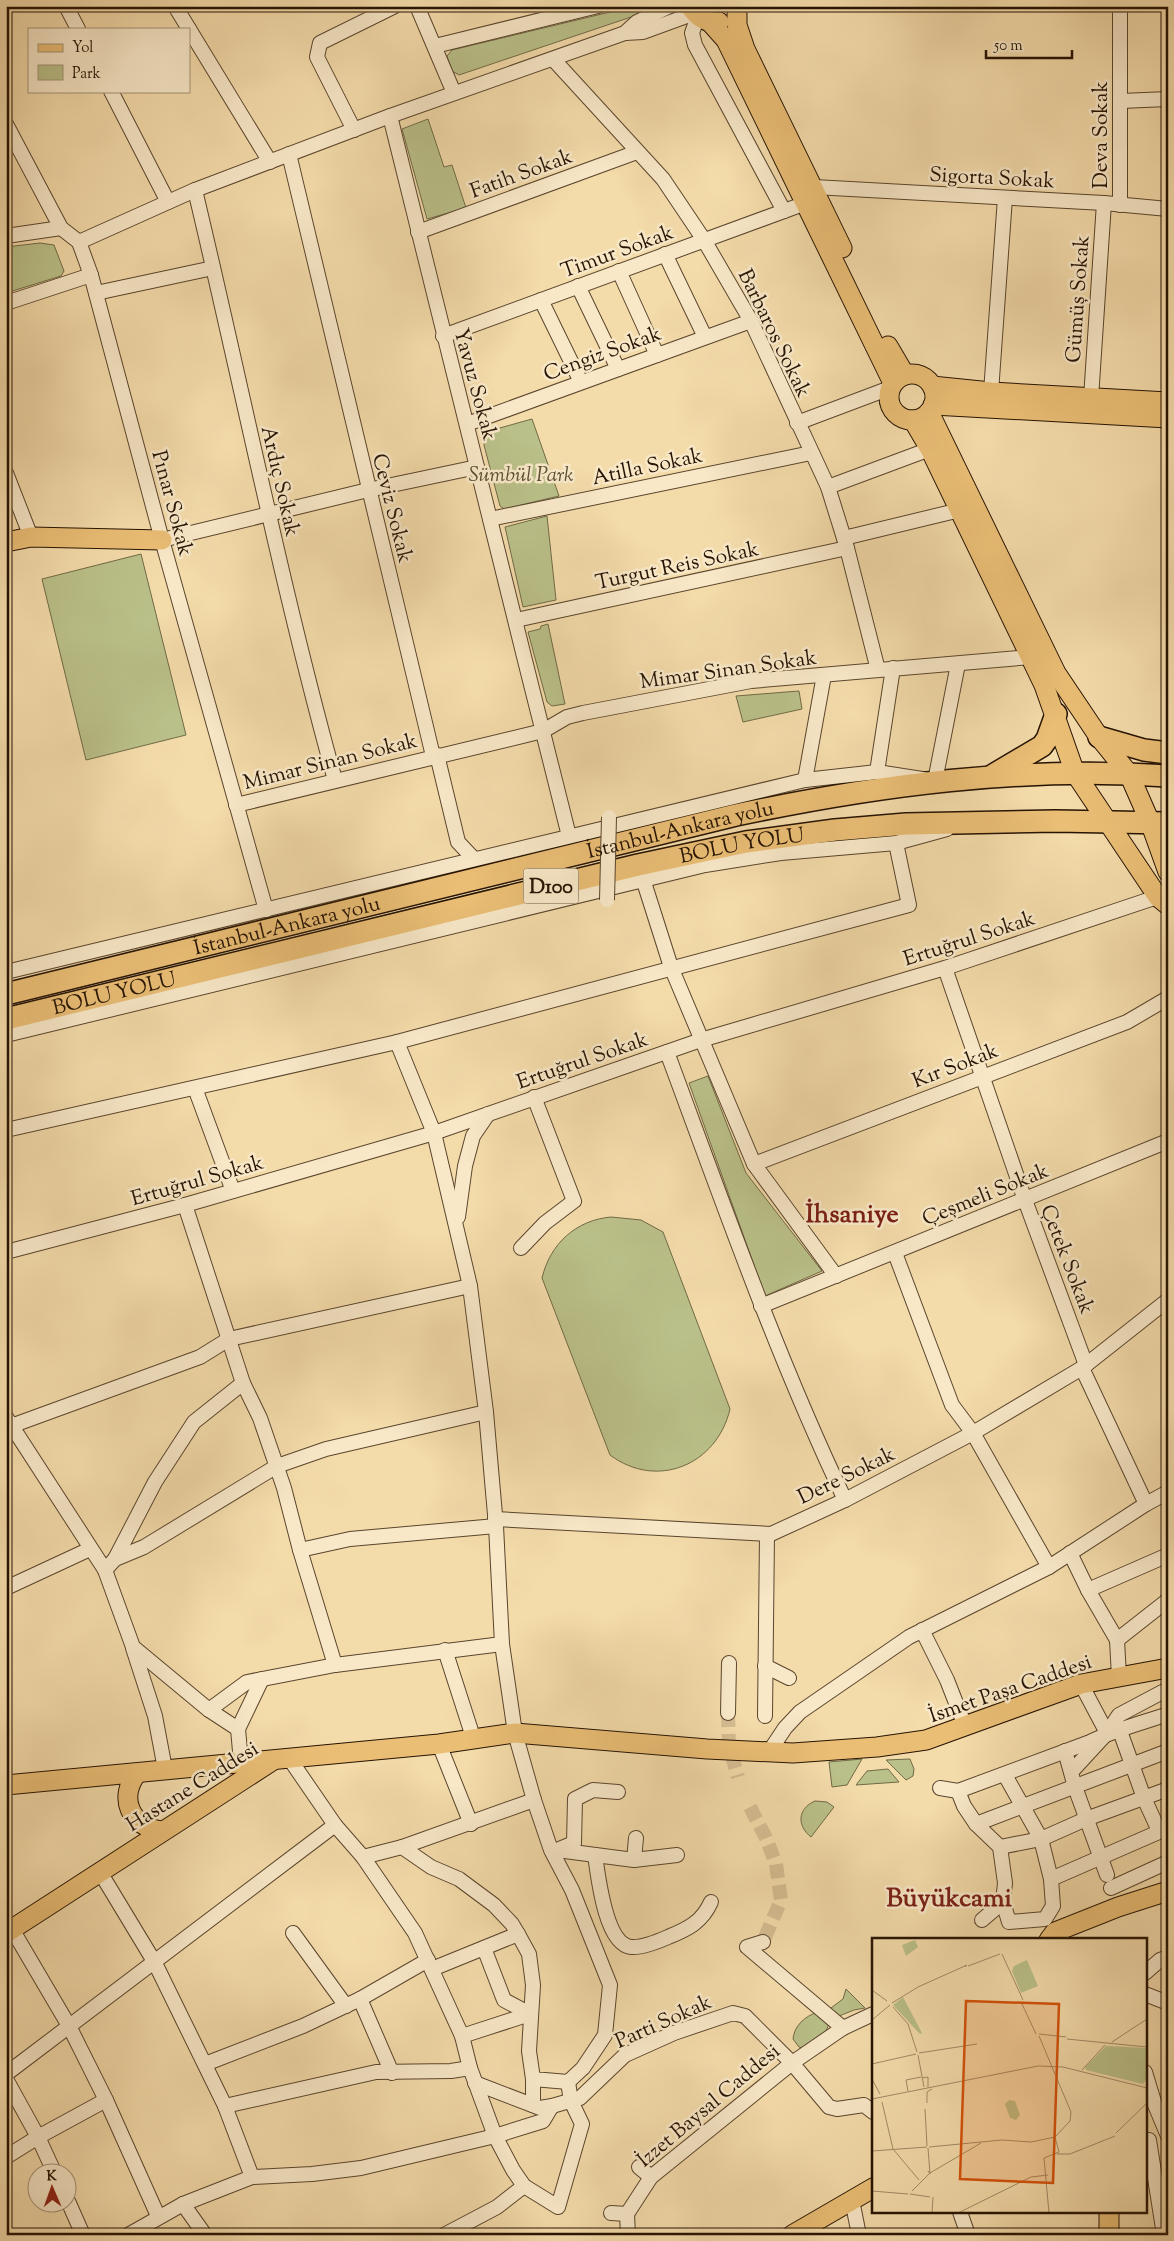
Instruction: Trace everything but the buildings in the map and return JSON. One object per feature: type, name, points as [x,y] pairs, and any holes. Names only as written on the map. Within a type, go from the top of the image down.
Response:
[{"type":"highway","points":[[988,778],[1042,746],[1047,739],[1056,714]]},
{"type":"highway","points":[[1099,737],[1144,750],[1168,753]]},
{"type":"highway","name":"İstanbul-Ankara yolu","points":[[6,994],[736,815],[840,794],[935,781],[1075,773],[1129,774]]},
{"type":"highway","name":"D100","points":[[1129,774],[1168,776]]},
{"type":"highway","name":"D100","points":[[1106,821],[1159,822]]},
{"type":"highway","name":"BOLU YOLU","points":[[6,1019],[709,849],[746,842],[835,830],[906,824],[1106,821]]},
{"type":"main road","points":[[698,14],[724,21],[740,10]]},
{"type":"main road","points":[[740,10],[737,25],[745,49],[896,382]]},
{"type":"main road","points":[[698,14],[726,40],[810,195]]},
{"type":"main road","points":[[1164,898],[1106,821],[1075,773],[1056,714],[1031,657],[930,449],[925,412],[934,392],[932,386],[920,376],[896,382],[888,396],[893,411],[905,419],[925,412],[1168,418]]},
{"type":"main road","points":[[932,386],[991,392],[1168,402]]},
{"type":"main road","points":[[925,412],[1056,673],[1099,737],[1129,774],[1159,822],[1168,872]]},
{"type":"main road","points":[[6,542],[31,537],[162,540]]},
{"type":"main road","name":"İsmet Paşa Caddesi","points":[[769,1752],[793,1753],[868,1748],[926,1740],[1081,1684],[1168,1668]]},
{"type":"main road","name":"Hastane Caddesi","points":[[9,1931],[232,1786],[282,1759],[438,1744],[473,1737],[515,1733],[707,1749],[769,1752]]},
{"type":"main road","points":[[6,1785],[282,1759]]},
{"type":"main road","points":[[232,1786],[240,1773],[241,1762]]},
{"type":"main road","points":[[137,1773],[132,1780],[128,1794],[132,1813],[144,1826],[161,1831]]},
{"type":"main road","points":[[1049,1938],[1055,1932],[1168,1891]]},
{"type":"main road","points":[[792,2235],[872,2189]]},
{"type":"main road","points":[[1109,2214],[1109,2235]]},
{"type":"street","points":[[66,6],[77,28]]},
{"type":"street","points":[[175,6],[188,28]]},
{"type":"street","points":[[354,130],[317,57],[320,43],[395,6]]},
{"type":"street","points":[[417,6],[454,93]]},
{"type":"street","points":[[435,46],[598,6]]},
{"type":"street","points":[[6,124],[61,228],[79,242],[195,190],[390,116],[624,32],[637,22],[670,6]]},
{"type":"street","name":"Deva Sokak","points":[[1120,6],[1120,204]]},
{"type":"street","points":[[624,32],[643,32],[698,14]]},
{"type":"street","points":[[698,14],[692,33],[695,45],[784,211]]},
{"type":"street","points":[[190,31],[270,162]]},
{"type":"street","name":"Barbaros Sokak","points":[[553,58],[637,152],[663,178],[704,240],[750,321],[828,488],[845,543],[878,670]]},
{"type":"street","points":[[112,92],[168,202]]},
{"type":"street","points":[[1121,101],[1168,99]]},
{"type":"street","name":"Yavuz Sokak","points":[[390,116],[442,336],[467,424],[569,836]]},
{"type":"street","name":"Fatih Sokak","points":[[418,232],[637,152]]},
{"type":"street","name":"Ceviz Sokak","points":[[289,154],[368,490],[435,755],[458,842],[474,859]]},
{"type":"street","name":"Ardıç Sokak","points":[[195,190],[309,687],[335,780]]},
{"type":"street","name":"Sigorta Sokak","points":[[810,195],[1005,198],[1120,204],[1168,209]]},
{"type":"street","name":"Timur Sokak","points":[[442,336],[784,211],[810,195]]},
{"type":"street","points":[[991,392],[1005,198]]},
{"type":"street","name":"Gümüş Sokak","points":[[1091,398],[1104,203]]},
{"type":"street","points":[[6,236],[61,228]]},
{"type":"street","name":"Pınar Sokak","points":[[79,242],[91,275],[162,540],[266,910]]},
{"type":"street","points":[[665,254],[705,336]]},
{"type":"street","points":[[96,293],[213,268]]},
{"type":"street","points":[[619,271],[657,355]]},
{"type":"street","points":[[6,303],[91,275]]},
{"type":"street","points":[[578,286],[618,369]]},
{"type":"street","points":[[541,300],[581,382]]},
{"type":"street","name":"Cengiz Sokak","points":[[467,424],[750,321]]},
{"type":"street","points":[[797,422],[896,382]]},
{"type":"street","points":[[828,488],[930,449]]},
{"type":"street","name":"Atilla Sokak","points":[[490,519],[811,453]]},
{"type":"street","points":[[162,540],[368,490],[477,467]]},
{"type":"street","points":[[6,474],[31,537]]},
{"type":"street","name":"Turgut Reis Sokak","points":[[516,620],[845,543],[960,510]]},
{"type":"street","name":"Mimar Sinan Sokak","points":[[236,805],[435,755],[543,731],[567,718],[583,713],[751,681],[1031,657]]},
{"type":"street","points":[[6,972],[805,780],[877,772],[935,781],[958,664]]},
{"type":"street","points":[[877,772],[893,668]]},
{"type":"street","points":[[805,780],[824,675]]},
{"type":"street","points":[[607,900],[609,817]]},
{"type":"street","points":[[6,1035],[643,878],[750,857],[896,843],[974,822]]},
{"type":"street","points":[[6,1130],[397,1042],[908,905],[896,843]]},
{"type":"street","points":[[643,878],[671,967],[754,1164],[836,1276]]},
{"type":"street","name":"Ertuğrul Sokak","points":[[6,1252],[185,1205],[434,1133],[701,1040],[945,968],[1164,898]]},
{"type":"street","name":"Çetek Sokak","points":[[945,968],[981,1077],[1084,1367],[1146,1504]]},
{"type":"street","name":"Kır Sokak","points":[[754,1164],[1127,1022],[1168,998]]},
{"type":"street","points":[[397,1042],[434,1133],[470,1286],[486,1412],[496,1523],[502,1644],[515,1733],[534,1800],[610,1985],[605,2034],[583,2068],[568,2082],[533,2079]]},
{"type":"street","points":[[667,1052],[762,1306],[813,1434],[845,1500]]},
{"type":"street","points":[[195,1088],[232,1191]]},
{"type":"street","points":[[521,1248],[545,1223],[574,1201],[534,1097]]},
{"type":"street","points":[[457,1225],[465,1166],[473,1136],[488,1114]]},
{"type":"street","name":"Çeşmeli Sokak","points":[[762,1306],[1168,1141]]},
{"type":"street","points":[[185,1205],[243,1382],[260,1418],[277,1466],[300,1550],[336,1665]]},
{"type":"street","points":[[895,1253],[952,1405],[973,1433],[1049,1568]]},
{"type":"street","points":[[164,1769],[155,1716],[133,1647],[104,1570],[9,1422],[200,1357],[229,1339],[470,1286]]},
{"type":"street","name":"Dere Sokak","points":[[300,1550],[350,1539],[496,1523],[767,1534],[845,1500],[973,1433],[1084,1367],[1168,1300]]},
{"type":"street","points":[[104,1570],[115,1559],[155,1482],[194,1422],[243,1382]]},
{"type":"street","points":[[115,1559],[144,1547],[277,1466],[326,1449],[486,1412]]},
{"type":"street","points":[[769,1752],[784,1728],[800,1712],[909,1637],[1049,1568],[1146,1504],[1168,1492]]},
{"type":"street","points":[[765,1716],[767,1534]]},
{"type":"street","points":[[6,1588],[90,1549]]},
{"type":"street","points":[[1070,1553],[1088,1590],[1117,1640],[1119,1677]]},
{"type":"street","points":[[1088,1590],[1168,1554]]},
{"type":"street","points":[[1117,1640],[1168,1600]]},
{"type":"street","points":[[922,1630],[947,1680],[965,1726]]},
{"type":"street","points":[[209,1710],[247,1682],[336,1665],[502,1644]]},
{"type":"street","points":[[133,1647],[209,1710],[238,1729]]},
{"type":"street","points":[[445,1650],[473,1737]]},
{"type":"street","points":[[728,1713],[729,1663]]},
{"type":"street","points":[[765,1666],[789,1678]]},
{"type":"street","points":[[241,1762],[238,1729],[262,1679]]},
{"type":"street","points":[[1051,1879],[1163,1829],[1144,1798],[1131,1764],[1114,1732],[1081,1684]]},
{"type":"street","points":[[1072,1771],[1114,1732],[1119,1715],[1168,1689]]},
{"type":"street","points":[[940,1788],[958,1790],[1005,1775],[1114,1732],[1168,1714]]},
{"type":"street","points":[[438,1744],[471,1824]]},
{"type":"street","points":[[1065,1751],[1075,1787],[1109,1881],[1168,1862]]},
{"type":"street","points":[[976,1824],[1168,1751]]},
{"type":"street","points":[[282,1759],[363,1857],[415,1933],[462,2036],[470,2068],[495,2136],[524,2186],[558,2207],[582,2124],[576,2099],[568,2082]]},
{"type":"street","points":[[958,1790],[964,1806],[976,1824],[1000,1847],[1005,1884],[1004,1902],[1009,1922],[1045,1919],[1053,1906],[1051,1879],[1041,1839],[1005,1775]]},
{"type":"street","points":[[1000,1847],[1041,1839],[1086,1819],[1168,1789]]},
{"type":"street","points":[[554,1850],[574,1843],[575,1798],[593,1790],[618,1792]]},
{"type":"street","points":[[363,1857],[471,1824],[534,1800]]},
{"type":"street","points":[[6,2074],[335,1825]]},
{"type":"street","points":[[634,1860],[636,1838]]},
{"type":"street","points":[[402,1846],[431,1867],[459,1879],[487,1900],[512,1924],[529,1954],[533,1985],[530,2014],[533,2105]]},
{"type":"street","points":[[554,1850],[634,1860],[677,1855]]},
{"type":"street","points":[[595,1855],[600,1892],[606,1914],[615,1934],[623,1943],[631,1947],[664,1939],[688,1929],[706,1912],[711,1902]]},
{"type":"street","points":[[100,1872],[155,1962],[225,2106],[252,2177]]},
{"type":"street","points":[[982,1920],[1004,1902]]},
{"type":"street","points":[[9,1931],[69,2026],[106,2100],[158,2216]]},
{"type":"street","points":[[293,1933],[346,2006]]},
{"type":"street","points":[[205,2064],[303,2026],[430,1964],[484,1948],[518,1934]]},
{"type":"street","points":[[763,1942],[748,1947],[844,2028]]},
{"type":"street","points":[[484,1948],[504,2000],[530,2014]]},
{"type":"street","points":[[1146,1972],[1160,1960],[1168,1957]]},
{"type":"street","points":[[1146,1994],[1168,2003]]},
{"type":"street","points":[[360,1999],[392,2072]]},
{"type":"street","name":"Parti Sokak","points":[[576,2099],[624,2055],[674,2033],[733,2013],[745,2016],[792,2063]]},
{"type":"street","points":[[462,2036],[530,2014]]},
{"type":"street","name":"İzzet Baysal Caddesi","points":[[627,2214],[651,2177],[792,2063],[844,2028],[872,2014]]},
{"type":"street","points":[[792,2063],[829,2107],[864,2105],[872,2111]]},
{"type":"street","points":[[225,2106],[376,2072],[451,2071],[470,2068]]},
{"type":"street","points":[[1146,2076],[1154,2105],[1168,2137],[1147,2140],[1164,2235]]},
{"type":"street","points":[[6,2079],[38,2137],[50,2164]]},
{"type":"street","points":[[475,2083],[540,2108],[576,2099]]},
{"type":"street","points":[[6,2157],[38,2137],[106,2100]]},
{"type":"street","points":[[135,2233],[158,2216],[183,2204],[252,2177],[312,2174],[361,2168],[495,2136],[543,2121],[552,2106]]},
{"type":"street","points":[[639,2166],[651,2177]]},
{"type":"street","points":[[444,2235],[497,2206],[524,2186]]},
{"type":"street","points":[[852,2200],[859,2235]]},
{"type":"street","points":[[183,2204],[205,2235]]},
{"type":"street","points":[[611,2212],[627,2214],[628,2235]]},
{"type":"street","points":[[73,2214],[83,2235]]},
{"type":"street","points":[[961,2214],[968,2235]]},
{"type":"green space","points":[[640,6],[643,13],[459,75],[452,71],[447,56],[452,50]]},
{"type":"green space","points":[[428,119],[444,167],[452,165],[466,208],[427,219],[402,129]]},
{"type":"green space","points":[[40,243],[54,245],[64,271],[61,276],[6,293],[6,247]]},
{"type":"green space","name":"Sümbül Park","points":[[532,419],[559,496],[504,509],[500,506],[484,445],[485,436],[489,431]]},
{"type":"green space","name":"Sümbül Park","points":[[547,516],[556,600],[523,607],[505,527]]},
{"type":"green space","points":[[141,554],[186,735],[86,760],[42,579]]},
{"type":"green space","points":[[548,624],[565,704],[552,706],[547,702],[528,632],[540,629],[541,626]]},
{"type":"green space","points":[[799,691],[802,709],[743,722],[736,696]]},
{"type":"green space","points":[[708,1076],[746,1173],[822,1271],[765,1296],[689,1083]]},
{"type":"green space","points":[[611,1217],[641,1220],[663,1232],[730,1409],[723,1428],[712,1445],[699,1457],[683,1466],[665,1471],[647,1470],[628,1465],[610,1455],[542,1278],[551,1255],[566,1236],[587,1223]]},
{"type":"green space","points":[[862,1759],[847,1785],[832,1787],[829,1762]]},
{"type":"green space","points":[[910,1759],[914,1769],[913,1776],[906,1780],[886,1760]]},
{"type":"green space","points":[[888,1769],[899,1782],[856,1785],[867,1771]]},
{"type":"green space","points":[[815,1801],[827,1802],[834,1807],[811,1837],[803,1828],[801,1818],[805,1808]]},
{"type":"green space","points":[[846,1989],[865,2008],[839,2016],[831,2008],[843,1999]]},
{"type":"green space","points":[[818,2012],[829,2024],[822,2040],[808,2050],[799,2047],[793,2039],[798,2026],[809,2016]]},
{"type":"tunnel","points":[[728,1713],[729,1746],[738,1777]]},
{"type":"tunnel","points":[[750,1807],[766,1838],[776,1864],[781,1900],[763,1942]]},
{"type":"district","name":"İhsaniye","points":[[852,1213]]},
{"type":"district","name":"Büyükcami","points":[[949,1897]]}]
